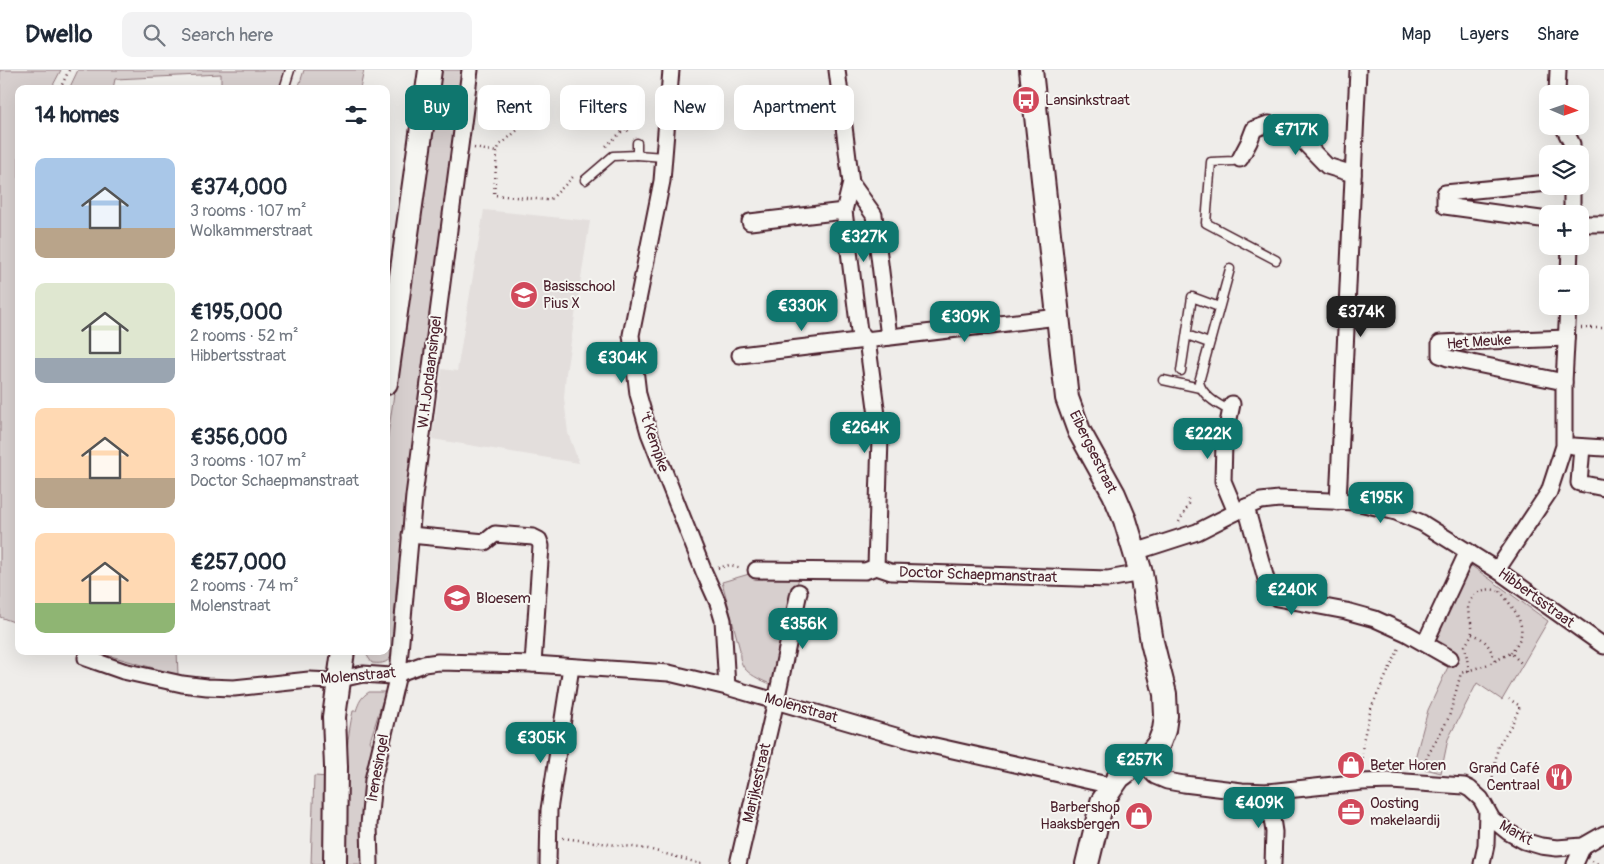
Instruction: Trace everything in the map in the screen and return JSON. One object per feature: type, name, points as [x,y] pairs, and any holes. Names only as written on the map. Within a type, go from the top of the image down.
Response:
[{"type":"main road","name":"Eibergsestraat","points":[[1031,70],[1067,398],[1079,431],[1114,494],[1125,520],[1138,562],[1152,642],[1164,694],[1166,716],[1164,730],[1159,743],[1152,753],[1142,761]]},
{"type":"main road","points":[[390,353],[428,72]]},
{"type":"main road","points":[[335,864],[336,767],[347,725],[343,655]]},
{"type":"main road","points":[[346,677],[355,655]]},
{"type":"main road","points":[[1087,864],[1102,802],[1119,777],[1142,761]]},
{"type":"street","name":"W.H.Jordaansingel","points":[[398,674],[410,535],[470,70]]},
{"type":"street","name":"'t Kempke","points":[[671,70],[662,181],[631,335],[638,394],[649,433],[718,603],[723,620],[727,687]]},
{"type":"street","points":[[836,70],[851,184],[844,211],[859,330],[868,340],[880,438],[876,567]]},
{"type":"street","points":[[1338,502],[1358,70]]},
{"type":"street","points":[[1557,85],[1558,70]]},
{"type":"street","points":[[1240,159],[1254,129],[1268,124],[1282,126],[1296,134],[1327,166],[1353,174]]},
{"type":"street","points":[[851,184],[874,215],[889,337]]},
{"type":"street","points":[[1539,184],[1445,193],[1445,206],[1539,219]]},
{"type":"street","points":[[750,222],[844,211]]},
{"type":"street","points":[[1589,224],[1604,224]]},
{"type":"street","points":[[1503,574],[1549,492],[1564,446],[1564,382],[1567,315]]},
{"type":"street","points":[[740,355],[1058,317]]},
{"type":"street","name":"Het Meuke","points":[[1564,382],[1448,358],[1440,355],[1440,343],[1566,332]]},
{"type":"street","points":[[1231,407],[1224,443],[1223,481],[1241,509],[1269,590],[1277,598],[1346,610],[1375,619],[1406,633],[1450,658]]},
{"type":"street","points":[[1564,446],[1604,448]]},
{"type":"street","points":[[1582,447],[1580,483],[1604,488]]},
{"type":"street","name":"Hibbertsstraat","points":[[1138,562],[1178,538],[1197,532],[1241,509],[1261,501],[1279,499],[1356,502],[1396,512],[1422,523],[1503,574],[1604,646]]},
{"type":"street","points":[[410,535],[485,542],[495,534],[533,537],[539,540],[541,546],[533,664]]},
{"type":"street","points":[[1425,643],[1468,551]]},
{"type":"street","name":"Doctor Schaepmanstraat","points":[[756,570],[865,570],[876,567],[891,572],[1108,579],[1138,562]]},
{"type":"street","points":[[776,701],[800,592]]},
{"type":"street","name":"Molenstraat","points":[[86,658],[131,673],[182,684],[241,688],[308,680],[332,681],[363,674],[391,676],[424,664],[438,662],[533,664],[669,673],[727,687],[913,741],[1112,786]]},
{"type":"street","points":[[548,864],[549,810],[571,667]]},
{"type":"street","name":"Irenesingel","points":[[370,864],[369,825],[373,780],[398,674]]},
{"type":"street","name":"Marijkestraat","points":[[738,864],[776,701]]},
{"type":"street","points":[[1142,761],[1155,776],[1167,781],[1268,792],[1362,782],[1464,786],[1481,798],[1487,811]]},
{"type":"street","points":[[1268,792],[1274,832],[1273,864]]},
{"type":"street","name":"Markt","points":[[1487,811],[1492,819],[1508,832],[1524,841],[1557,848],[1583,846]]},
{"type":"street","name":"Markt","points":[[1482,864],[1486,845],[1487,811]]},
{"type":"street","points":[[1575,864],[1583,846],[1604,834]]},
{"type":"lane","points":[[285,85],[290,70]]},
{"type":"lane","points":[[637,156],[638,144]]},
{"type":"lane","points":[[585,180],[613,156],[664,156]]},
{"type":"lane","points":[[1240,159],[1232,162],[1211,162],[1206,223],[1276,260]]},
{"type":"lane","points":[[1200,388],[1199,382],[1230,270]]},
{"type":"lane","points":[[1181,371],[1192,297],[1219,307]]},
{"type":"lane","points":[[1186,335],[1210,343]]},
{"type":"lane","points":[[1163,380],[1200,388],[1220,406],[1231,407]]},
{"type":"path","points":[[62,85],[69,70]]},
{"type":"path","points":[[604,148],[626,128],[638,144]]},
{"type":"path","points":[[518,130],[499,146],[494,195],[547,200],[552,198],[576,175]]},
{"type":"path","points":[[460,146],[497,152]]},
{"type":"path","points":[[1566,332],[1604,328]]},
{"type":"path","points":[[1178,538],[1180,520],[1189,504],[1188,499]]},
{"type":"path","points":[[704,572],[730,565],[756,570]]},
{"type":"path","points":[[1500,591],[1503,574]]},
{"type":"path","points":[[1420,783],[1427,757],[1449,717],[1462,673],[1469,671],[1495,661],[1511,653],[1521,636],[1521,625],[1516,613],[1500,591],[1491,588],[1471,597],[1468,607],[1472,629],[1465,646],[1469,671]]},
{"type":"path","points":[[1362,782],[1363,741],[1372,708],[1406,633]]},
{"type":"path","points":[[1471,633],[1483,639],[1491,650],[1495,661]]},
{"type":"path","points":[[1511,653],[1521,663]]},
{"type":"path","points":[[1487,811],[1498,746],[1512,724],[1520,706],[1508,699]]},
{"type":"path","points":[[549,837],[648,849],[702,864]]},
{"type":"shaded area","points":[[0,70],[61,70],[53,85],[15,85],[15,623],[0,617]]},
{"type":"shaded area","points":[[78,70],[287,70],[281,85],[221,85],[221,74],[115,79],[114,85],[71,85]]},
{"type":"shaded area","points":[[304,70],[364,70],[361,85],[299,85]]},
{"type":"shaded area","points":[[441,70],[465,70],[463,85],[439,85]]},
{"type":"shaded area","points":[[432,130],[457,130],[396,590],[394,652],[385,662],[380,663],[372,663],[367,655],[390,655],[390,421]]},
{"type":"shaded area","name":"Basisschool Pius X","points":[[484,210],[590,221],[566,373],[564,398],[568,433],[579,463],[432,439],[442,369],[457,371]]},
{"type":"shaded area","points":[[1469,564],[1548,621],[1502,700],[1477,683],[1448,739],[1441,773],[1413,766],[1428,710],[1454,654],[1431,644]]},
{"type":"shaded area","points":[[756,572],[800,574],[794,596],[779,688],[752,675],[742,665],[740,650],[722,582]]},
{"type":"shaded area","points":[[107,655],[177,655],[178,675]]},
{"type":"shaded area","points":[[369,692],[386,692],[387,698],[383,699],[370,741],[374,747],[365,864],[344,864],[345,787],[349,730],[353,711],[356,711],[361,700]]},
{"type":"shaded area","points":[[314,776],[329,777],[327,864],[311,864]]},
{"type":"place","name":"Lansinkstraat","points":[[1026,100]]},
{"type":"place","name":"Basisschool Pius X","points":[[524,295]]},
{"type":"place","name":"Bloesem","points":[[457,598]]},
{"type":"place","name":"Beter Horen","points":[[1351,765]]},
{"type":"place","name":"Grand Café Centraal","points":[[1559,777]]},
{"type":"place","name":"Oosting makelaardij","points":[[1351,812]]},
{"type":"place","name":"Barbershop Haaksbergen","points":[[1139,816]]}]
